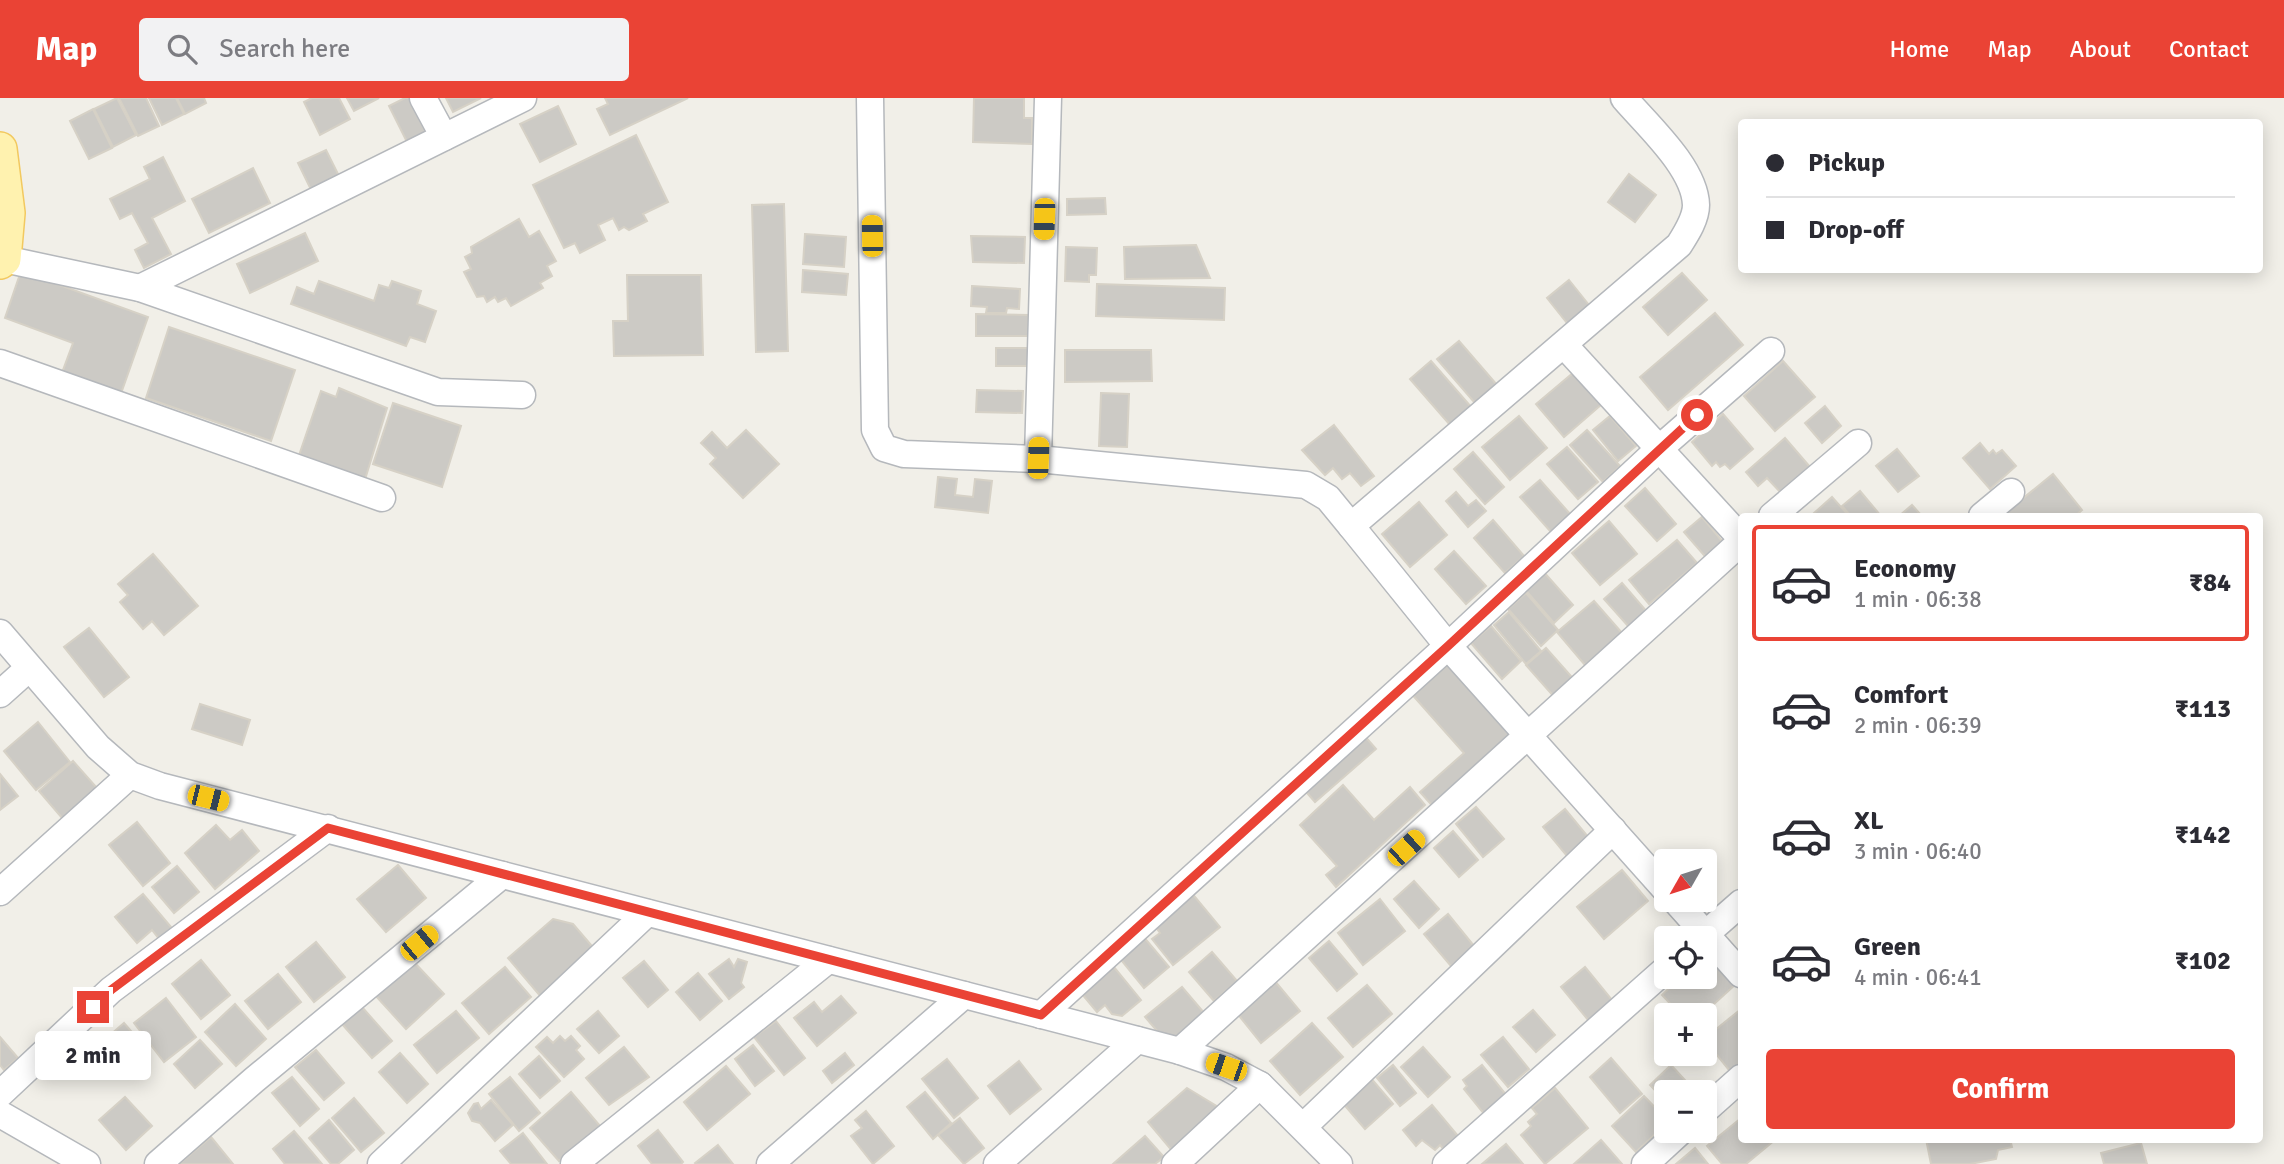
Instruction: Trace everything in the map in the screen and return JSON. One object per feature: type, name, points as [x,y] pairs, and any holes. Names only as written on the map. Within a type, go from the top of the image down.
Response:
[{"type":"main road","points":[[0,149],[8,213],[2,261]]},
{"type":"street","points":[[423,98],[444,137]]},
{"type":"street","points":[[140,288],[523,98]]},
{"type":"street","points":[[870,98],[874,430],[884,448],[904,454],[1038,458],[1306,485],[1328,498],[1448,646],[1654,876]]},
{"type":"street","points":[[1038,458],[1048,98]]},
{"type":"street","points":[[1351,526],[1565,346],[1679,245],[1690,227],[1696,206],[1689,175],[1624,98]]},
{"type":"street","points":[[2,261],[140,288],[438,392],[522,395]]},
{"type":"street","points":[[1565,346],[1738,537]]},
{"type":"street","points":[[1041,1015],[1448,646],[1660,448],[1771,351]]},
{"type":"street","points":[[0,363],[382,498]]},
{"type":"street","points":[[1776,513],[1858,443]]},
{"type":"street","points":[[1986,513],[2011,492]]},
{"type":"street","points":[[1180,1051],[1530,737],[1738,543]]},
{"type":"street","points":[[0,633],[98,747],[130,775],[160,786],[1180,1051],[1226,1067],[1260,1085],[1304,1126],[1339,1164]]},
{"type":"street","points":[[0,694],[29,668]]},
{"type":"street","points":[[0,892],[130,775]]},
{"type":"street","points":[[0,1094],[111,990],[328,828]]},
{"type":"street","points":[[1304,1126],[1613,830]]},
{"type":"street","points":[[158,1164],[254,1080],[502,875]]},
{"type":"street","points":[[1715,926],[1738,906]]},
{"type":"street","points":[[1684,912],[1695,926]]},
{"type":"street","points":[[381,1164],[647,913]]},
{"type":"street","points":[[1717,950],[1738,971]]},
{"type":"street","points":[[574,1164],[828,960]]},
{"type":"street","points":[[1446,1164],[1654,980]]},
{"type":"street","points":[[770,1164],[964,995]]},
{"type":"street","points":[[997,1164],[1137,1040]]},
{"type":"street","points":[[1717,1099],[1738,1081]]},
{"type":"street","points":[[1175,1164],[1260,1085]]},
{"type":"street","points":[[0,1114],[87,1164]]},
{"type":"street","points":[[1645,1164],[1668,1143]]},
{"type":"building","points":[[117,98],[136,135],[113,147],[94,109]]},
{"type":"building","points":[[119,98],[146,98],[159,126],[138,136]]},
{"type":"building","points":[[149,98],[176,98],[184,114],[162,125]]},
{"type":"building","points":[[177,98],[204,98],[206,103],[185,114]]},
{"type":"building","points":[[312,98],[339,98],[350,119],[320,135],[304,102]]},
{"type":"building","points":[[347,98],[379,98],[354,111]]},
{"type":"building","points":[[405,98],[420,98],[435,129],[407,142],[389,106]]},
{"type":"building","points":[[446,98],[481,98],[453,112]]},
{"type":"building","points":[[605,98],[688,98],[610,135],[597,109],[608,104]]},
{"type":"building","points":[[974,98],[1024,98],[1024,118],[1032,118],[1032,144],[973,142]]},
{"type":"building","points":[[558,106],[576,144],[540,162],[520,124]]},
{"type":"building","points":[[93,109],[112,148],[89,159],[70,121]]},
{"type":"building","points":[[636,135],[668,202],[643,214],[647,221],[629,230],[624,227],[619,230],[613,218],[598,225],[605,240],[580,253],[575,243],[564,248],[533,185]]},
{"type":"building","points":[[326,150],[343,184],[315,198],[298,163]]},
{"type":"building","points":[[163,157],[185,201],[152,218],[171,254],[144,268],[135,250],[148,243],[132,213],[120,219],[110,199],[150,179],[144,167]]},
{"type":"building","points":[[253,168],[270,203],[209,233],[192,199]]},
{"type":"building","points":[[1629,174],[1656,195],[1635,222],[1608,202]]},
{"type":"building","points":[[1105,198],[1106,214],[1067,215],[1067,199]]},
{"type":"building","points":[[784,204],[788,351],[756,352],[752,205]]},
{"type":"building","points":[[519,219],[529,237],[539,231],[556,261],[547,266],[552,276],[540,283],[543,288],[511,306],[506,298],[498,302],[495,297],[487,302],[484,296],[477,297],[464,272],[471,269],[465,257],[472,253],[471,247]]},
{"type":"building","points":[[305,233],[318,261],[250,293],[237,264]]},
{"type":"building","points":[[805,234],[846,237],[844,267],[803,264]]},
{"type":"building","points":[[971,236],[1025,237],[1024,263],[973,262]]},
{"type":"building","points":[[1196,245],[1210,278],[1125,279],[1124,247]]},
{"type":"building","points":[[1066,247],[1097,248],[1096,275],[1089,275],[1089,282],[1065,281]]},
{"type":"building","points":[[803,270],[848,274],[846,295],[802,292]]},
{"type":"building","points":[[21,271],[148,317],[118,402],[59,381],[73,343],[5,318]]},
{"type":"building","points":[[1682,273],[1707,300],[1668,335],[1643,307]]},
{"type":"building","points":[[627,275],[701,275],[703,355],[614,356],[613,321],[628,321]]},
{"type":"building","points":[[1569,280],[1597,315],[1575,333],[1547,298]]},
{"type":"building","points":[[319,281],[374,301],[379,285],[389,288],[392,281],[421,291],[417,304],[436,311],[425,342],[410,337],[406,346],[291,304],[297,287],[314,294]]},
{"type":"building","points":[[1097,284],[1225,288],[1224,320],[1096,316]]},
{"type":"building","points":[[972,286],[1020,289],[1019,309],[1007,308],[1006,313],[986,313],[987,307],[971,306]]},
{"type":"building","points":[[1715,313],[1743,345],[1668,410],[1640,377]]},
{"type":"building","points":[[976,314],[1028,315],[1028,336],[976,336]]},
{"type":"building","points":[[169,327],[295,370],[271,441],[146,398]]},
{"type":"building","points":[[1459,341],[1497,385],[1475,403],[1437,359]]},
{"type":"building","points":[[996,348],[1034,348],[1034,366],[996,366]]},
{"type":"building","points":[[1065,350],[1151,350],[1152,381],[1065,382]]},
{"type":"building","points":[[1431,361],[1472,408],[1451,426],[1410,379]]},
{"type":"building","points":[[1783,361],[1815,397],[1775,431],[1744,396]]},
{"type":"building","points":[[1573,373],[1601,405],[1564,437],[1536,404]]},
{"type":"building","points":[[339,388],[387,408],[363,486],[296,464],[321,391],[336,397]]},
{"type":"building","points":[[977,390],[1023,391],[1022,413],[976,412]]},
{"type":"building","points":[[1101,393],[1129,394],[1127,447],[1099,446]]},
{"type":"building","points":[[393,403],[461,426],[442,487],[373,464]]},
{"type":"building","points":[[1825,406],[1841,426],[1822,443],[1805,423]]},
{"type":"building","points":[[1723,414],[1753,449],[1730,469],[1725,464],[1720,467],[1716,462],[1712,466],[1692,442]]},
{"type":"building","points":[[1519,416],[1547,448],[1510,480],[1482,447]]},
{"type":"building","points":[[1610,416],[1636,446],[1618,461],[1593,430]]},
{"type":"building","points":[[1334,425],[1374,476],[1361,486],[1350,473],[1342,479],[1333,468],[1325,475],[1302,450]]},
{"type":"building","points":[[746,430],[779,464],[743,498],[710,464],[716,458],[701,443],[712,432],[727,448]]},
{"type":"building","points":[[1587,430],[1620,466],[1603,482],[1570,445]]},
{"type":"building","points":[[1785,438],[1810,467],[1780,492],[1767,478],[1758,486],[1746,472]]},
{"type":"building","points":[[1980,443],[1989,454],[1993,450],[1996,454],[2002,450],[2016,466],[1990,489],[1963,458]]},
{"type":"building","points":[[1567,447],[1598,482],[1578,499],[1547,464]]},
{"type":"building","points":[[1897,449],[1919,476],[1898,492],[1876,466]]},
{"type":"building","points":[[1473,452],[1504,487],[1485,504],[1454,469]]},
{"type":"building","points":[[2053,474],[2082,510],[2078,513],[2005,513]]},
{"type":"building","points":[[938,477],[957,479],[955,495],[973,497],[975,479],[992,481],[988,513],[935,507]]},
{"type":"building","points":[[1540,480],[1571,515],[1551,532],[1520,497]]},
{"type":"building","points":[[1645,488],[1676,524],[1657,541],[1625,506]]},
{"type":"building","points":[[1860,491],[1878,513],[1848,513],[1842,506]]},
{"type":"building","points":[[1456,492],[1468,506],[1476,500],[1486,511],[1468,527],[1446,501]]},
{"type":"building","points":[[1832,497],[1846,513],[1814,513]]},
{"type":"building","points":[[1419,502],[1447,535],[1410,567],[1382,534]]},
{"type":"building","points":[[1912,505],[1919,513],[1903,513]]},
{"type":"building","points":[[1702,517],[1727,547],[1710,562],[1684,532]]},
{"type":"building","points":[[1493,520],[1524,556],[1505,573],[1474,538]]},
{"type":"building","points":[[1609,521],[1637,554],[1600,585],[1572,553]]},
{"type":"building","points":[[1677,540],[1697,563],[1649,604],[1629,580]]},
{"type":"building","points":[[1454,551],[1486,586],[1466,604],[1435,569]]},
{"type":"building","points":[[153,554],[198,606],[164,635],[152,621],[143,629],[120,602],[128,595],[118,584]]},
{"type":"building","points":[[1542,570],[1573,605],[1554,623],[1523,587]]},
{"type":"building","points":[[1622,583],[1654,620],[1637,636],[1604,599]]},
{"type":"building","points":[[1526,593],[1558,630],[1541,646],[1508,609]]},
{"type":"building","points":[[1594,601],[1622,633],[1585,665],[1557,632]]},
{"type":"building","points":[[1509,612],[1541,651],[1526,664],[1494,625]]},
{"type":"building","points":[[1491,626],[1521,661],[1502,679],[1471,643]]},
{"type":"building","points":[[89,628],[129,677],[104,697],[64,647]]},
{"type":"building","points":[[1546,648],[1577,683],[1557,700],[1526,665]]},
{"type":"building","points":[[1444,660],[1518,743],[1439,813],[1420,792],[1464,753],[1409,691]]},
{"type":"building","points":[[200,704],[250,720],[242,745],[192,729]]},
{"type":"building","points":[[38,722],[70,762],[36,790],[4,751]]},
{"type":"building","points":[[1362,733],[1376,749],[1315,802],[1301,786]]},
{"type":"building","points":[[73,761],[104,796],[69,826],[39,791]]},
{"type":"building","points":[[0,774],[18,796],[0,810]]},
{"type":"building","points":[[1343,785],[1374,820],[1410,787],[1425,805],[1336,887],[1326,875],[1337,866],[1300,825]]},
{"type":"building","points":[[1476,807],[1504,839],[1483,857],[1456,824]]},
{"type":"building","points":[[1565,809],[1594,844],[1572,862],[1543,827]]},
{"type":"building","points":[[137,822],[170,863],[143,886],[109,845]]},
{"type":"building","points":[[216,825],[230,840],[242,830],[259,851],[215,889],[185,853]]},
{"type":"building","points":[[1453,831],[1478,860],[1459,877],[1434,848]]},
{"type":"building","points":[[398,865],[426,898],[386,932],[357,899]]},
{"type":"building","points":[[177,866],[199,892],[174,913],[152,887]]},
{"type":"building","points":[[1622,870],[1648,901],[1604,939],[1577,907]]},
{"type":"building","points":[[1414,881],[1439,909],[1419,928],[1394,899]]},
{"type":"building","points":[[1190,891],[1220,927],[1173,965],[1152,939],[1160,933],[1152,922]]},
{"type":"building","points":[[143,894],[176,933],[163,944],[152,930],[137,943],[115,917]]},
{"type":"building","points":[[1380,899],[1405,931],[1363,965],[1338,933]]},
{"type":"building","points":[[1448,914],[1474,946],[1451,966],[1424,934]]},
{"type":"building","points":[[553,919],[573,924],[597,952],[542,998],[508,958]]},
{"type":"building","points":[[1142,935],[1169,967],[1144,988],[1117,955]]},
{"type":"building","points":[[1329,941],[1357,974],[1337,991],[1309,958]]},
{"type":"building","points":[[316,942],[345,977],[314,1002],[286,967]]},
{"type":"building","points":[[1212,952],[1237,981],[1214,1001],[1189,972]]},
{"type":"building","points":[[729,959],[734,967],[738,959],[747,962],[741,983],[744,987],[729,999],[709,974]]},
{"type":"building","points":[[201,960],[230,995],[201,1019],[172,984]]},
{"type":"building","points":[[413,961],[444,994],[406,1029],[375,995]]},
{"type":"building","points":[[644,961],[668,990],[648,1007],[623,978]]},
{"type":"building","points":[[1109,961],[1141,1000],[1122,1016],[1112,1014],[1105,1005],[1097,1012],[1077,988]]},
{"type":"building","points":[[1717,964],[1736,984],[1715,1003],[1670,1003],[1662,995],[1668,989],[1717,989]]},
{"type":"building","points":[[505,967],[531,997],[489,1034],[462,1003]]},
{"type":"building","points":[[1585,967],[1617,1006],[1593,1026],[1561,987]]},
{"type":"building","points":[[698,973],[722,1001],[700,1020],[676,992]]},
{"type":"building","points":[[278,974],[301,1002],[268,1029],[245,1001]]},
{"type":"building","points":[[1274,980],[1300,1011],[1261,1043],[1236,1012]]},
{"type":"building","points":[[1367,985],[1392,1014],[1353,1047],[1328,1018]]},
{"type":"building","points":[[1182,987],[1205,1014],[1179,1038],[1158,1032],[1145,1017]]},
{"type":"building","points":[[841,996],[856,1013],[817,1046],[794,1018],[814,1002],[822,1012]]},
{"type":"building","points":[[166,998],[196,1037],[164,1062],[134,1023]]},
{"type":"building","points":[[235,1004],[266,1039],[236,1066],[205,1032]]},
{"type":"building","points":[[362,1007],[392,1041],[372,1058],[342,1024]]},
{"type":"building","points":[[1533,1010],[1555,1035],[1536,1052],[1513,1027]]},
{"type":"building","points":[[456,1011],[479,1038],[437,1073],[414,1045]]},
{"type":"building","points":[[598,1011],[619,1036],[599,1053],[577,1029]]},
{"type":"building","points":[[1738,1011],[1738,1071],[1733,1075],[1717,1055],[1717,1028]]},
{"type":"building","points":[[776,1021],[805,1058],[784,1075],[754,1037]]},
{"type":"building","points":[[124,1023],[149,1052],[120,1077],[95,1048]]},
{"type":"building","points":[[1312,1023],[1343,1057],[1300,1095],[1270,1061]]},
{"type":"building","points":[[560,1036],[565,1041],[571,1036],[580,1046],[576,1050],[584,1059],[564,1077],[536,1047],[547,1037],[553,1043]]},
{"type":"building","points":[[0,1037],[18,1058],[4,1070],[0,1065]]},
{"type":"building","points":[[1503,1037],[1529,1069],[1508,1087],[1481,1055]]},
{"type":"building","points":[[200,1040],[222,1064],[195,1088],[174,1064]]},
{"type":"building","points":[[753,1045],[774,1071],[755,1086],[735,1059]]},
{"type":"building","points":[[624,1047],[649,1077],[609,1105],[586,1078]]},
{"type":"building","points":[[1423,1047],[1450,1077],[1428,1097],[1401,1067]]},
{"type":"building","points":[[316,1050],[344,1083],[324,1100],[295,1067]]},
{"type":"building","points":[[400,1053],[428,1084],[407,1103],[379,1072]]},
{"type":"building","points":[[845,1053],[854,1065],[832,1083],[823,1071]]},
{"type":"building","points":[[539,1056],[560,1081],[540,1098],[519,1074]]},
{"type":"building","points":[[1611,1058],[1642,1094],[1620,1113],[1590,1077]]},
{"type":"building","points":[[947,1059],[978,1098],[954,1118],[922,1079]]},
{"type":"building","points":[[1019,1061],[1041,1089],[1010,1114],[988,1086]]},
{"type":"building","points":[[1393,1065],[1416,1093],[1400,1106],[1377,1078]]},
{"type":"building","points":[[1482,1065],[1507,1096],[1485,1115],[1464,1089],[1467,1086],[1463,1080]]},
{"type":"building","points":[[726,1066],[750,1094],[707,1130],[684,1102]]},
{"type":"building","points":[[1672,1066],[1685,1080],[1655,1080]]},
{"type":"building","points":[[1369,1076],[1393,1104],[1365,1129],[1341,1101]]},
{"type":"building","points":[[292,1077],[319,1109],[300,1126],[272,1093]]},
{"type":"building","points":[[510,1077],[540,1113],[519,1131],[489,1094]]},
{"type":"building","points":[[1187,1088],[1223,1110],[1174,1153],[1148,1122]]},
{"type":"building","points":[[1555,1088],[1588,1128],[1545,1164],[1521,1135],[1531,1126],[1528,1122],[1537,1114],[1532,1108]]},
{"type":"building","points":[[571,1092],[600,1126],[559,1161],[530,1128]]},
{"type":"building","points":[[925,1092],[951,1123],[933,1139],[907,1107]]},
{"type":"building","points":[[1644,1096],[1654,1106],[1654,1135],[1636,1152],[1612,1126]]},
{"type":"building","points":[[125,1097],[152,1126],[126,1150],[99,1120]]},
{"type":"building","points":[[354,1098],[384,1133],[361,1152],[332,1118]]},
{"type":"building","points":[[491,1100],[513,1125],[495,1141],[480,1123],[472,1121],[468,1113],[474,1104],[478,1103],[481,1109]]},
{"type":"building","points":[[1432,1105],[1463,1142],[1448,1155],[1440,1145],[1435,1150],[1422,1140],[1416,1146],[1403,1130]]},
{"type":"building","points":[[866,1111],[894,1146],[873,1164],[851,1136],[862,1128],[855,1120]]},
{"type":"building","points":[[960,1118],[984,1148],[964,1164],[938,1135]]},
{"type":"building","points":[[329,1120],[354,1150],[338,1164],[331,1164],[309,1138]]},
{"type":"building","points":[[1738,1120],[1738,1143],[1771,1143],[1746,1164],[1722,1164],[1707,1146],[1717,1143],[1717,1138]]},
{"type":"building","points":[[658,1130],[683,1162],[681,1164],[652,1164],[638,1146]]},
{"type":"building","points":[[294,1131],[322,1164],[285,1164],[273,1149]]},
{"type":"building","points":[[523,1133],[547,1164],[511,1164],[500,1151]]},
{"type":"building","points":[[1145,1136],[1164,1157],[1155,1164],[1113,1164]]},
{"type":"building","points":[[211,1137],[233,1164],[179,1164]]},
{"type":"building","points":[[1601,1140],[1622,1164],[1574,1164]]},
{"type":"building","points":[[1927,1143],[2011,1143],[2012,1147],[1998,1150],[1996,1159],[1970,1164],[1931,1164]]},
{"type":"building","points":[[2141,1143],[2147,1164],[2104,1164],[2101,1153]]},
{"type":"building","points":[[1506,1144],[1523,1164],[1482,1164]]},
{"type":"building","points":[[718,1145],[733,1164],[695,1163]]},
{"type":"building","points":[[1695,1148],[1708,1164],[1676,1164]]},
{"type":"route","points":[[93,1007],[111,990],[328,828],[1041,1015],[1448,646],[1697,415]]}]
